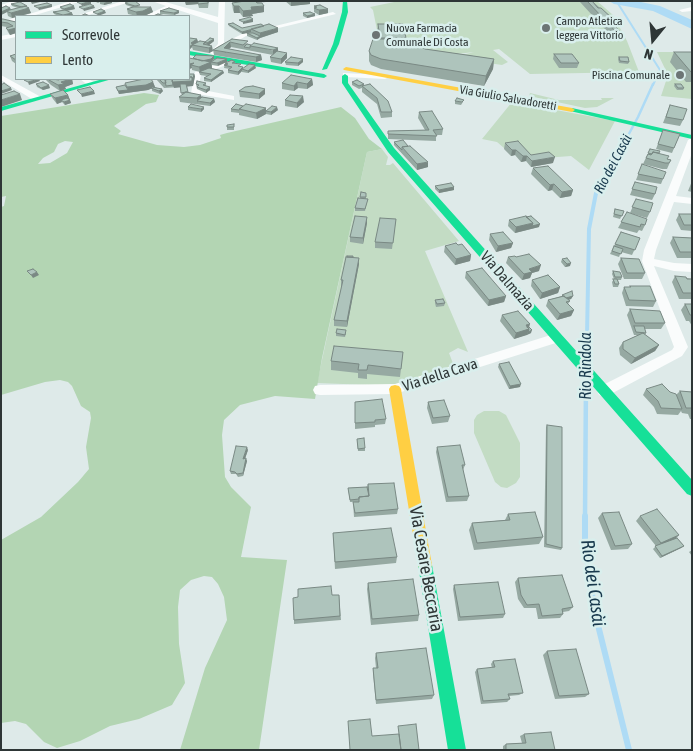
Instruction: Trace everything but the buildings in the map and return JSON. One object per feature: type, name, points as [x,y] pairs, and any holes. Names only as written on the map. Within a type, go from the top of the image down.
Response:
[{"type":"main road","points":[[191,54],[214,53],[234,60],[298,71],[324,73],[333,54],[345,12],[345,1]]},
{"type":"main road","name":"Via Dalmazia","points":[[333,54],[335,60],[345,72],[345,83],[391,150],[671,467]]},
{"type":"main road","name":"Via Giulio Salvadoretti","points":[[324,73],[335,66],[345,72],[524,101],[628,121],[692,138]]},
{"type":"main road","name":"Via Dalmazia","points":[[324,73],[350,90]]},
{"type":"main road","points":[[1,109],[38,99],[88,81]]},
{"type":"main road","name":"Via Cesare Beccaria","points":[[395,389],[457,750]]},
{"type":"main road","points":[[671,467],[692,481]]},
{"type":"main road","points":[[671,467],[692,490]]},
{"type":"street","points":[[1,7],[20,1]]},
{"type":"street","points":[[30,15],[79,1]]},
{"type":"street","points":[[82,15],[130,1]]},
{"type":"street","points":[[155,1],[170,7],[217,19],[221,22]]},
{"type":"street","points":[[214,53],[221,40],[222,1]]},
{"type":"street","points":[[150,15],[170,7]]},
{"type":"street","points":[[682,10],[692,9]]},
{"type":"street","points":[[206,16],[215,16],[221,13]]},
{"type":"street","points":[[221,40],[229,41],[269,28],[333,14]]},
{"type":"street","points":[[1,38],[15,34]]},
{"type":"street","points":[[214,53],[236,39]]},
{"type":"street","points":[[231,98],[194,90],[198,74],[234,60]]},
{"type":"street","points":[[1,77],[38,99]]},
{"type":"street","points":[[604,391],[677,353],[686,344],[651,275],[648,260],[650,250],[692,138]]},
{"type":"street","points":[[670,198],[692,201]]},
{"type":"street","points":[[648,260],[674,267],[692,268]]},
{"type":"street","name":"Via della Cava","points":[[320,390],[395,389],[557,338]]},
{"type":"green space","name":"Campo Atletica leggera Vittorio","points":[[399,1],[597,1],[613,15],[627,41],[639,72],[530,74],[499,49],[493,50],[508,62],[502,65],[461,59],[458,56],[474,52],[449,55],[424,54],[395,30],[377,30],[373,10],[370,7]]},
{"type":"green space","name":"Piscina Comunale","points":[[657,52],[692,52],[692,99],[661,96],[668,75]]},
{"type":"green space","points":[[144,93],[159,95],[156,102],[146,104],[114,126],[121,131],[118,134],[157,145],[184,147],[200,145],[221,138],[220,135],[227,133],[341,107],[355,118],[369,139],[382,149],[367,152],[322,358],[315,399],[275,396],[240,405],[224,420],[222,435],[225,477],[231,487],[251,507],[241,557],[287,560],[259,750],[180,750],[205,668],[227,620],[224,597],[218,584],[212,577],[204,576],[191,580],[180,590],[178,607],[179,644],[185,683],[172,705],[139,719],[110,726],[80,741],[57,748],[44,742],[26,724],[15,721],[1,723],[1,540],[41,517],[89,469],[86,447],[91,418],[90,412],[81,406],[72,386],[68,382],[60,380],[45,382],[1,395],[1,207],[4,206],[6,196],[1,197],[1,116]],"holes":[[[65,141],[73,142],[67,153],[50,163],[38,164],[43,158],[54,152],[58,144]]]},
{"type":"green space","points":[[530,93],[559,100],[602,100],[601,98],[614,98],[597,107],[585,108],[529,96]]},
{"type":"green space","points":[[512,102],[615,121],[589,170],[571,156],[531,159],[504,148],[497,142],[482,139]]},
{"type":"green space","points":[[382,149],[388,157],[386,165],[393,163],[459,241],[425,251],[468,352],[458,348],[449,353],[454,366],[395,386],[317,383],[367,152]]},
{"type":"green space","points":[[484,411],[499,411],[506,415],[520,443],[520,477],[516,483],[507,488],[501,487],[495,482],[474,433],[474,420],[477,415]]},
{"type":"waterway","points":[[614,1],[656,8],[692,25]]},
{"type":"waterway","name":"Rio dei Casài","points":[[617,2],[660,70],[653,85]]},
{"type":"waterway","name":"Rio dei Casài","points":[[596,195],[638,117],[653,84]]},
{"type":"waterway","name":"Rio dei Casài","points":[[587,336],[589,229],[596,193]]},
{"type":"waterway","name":"Rio Rindola","points":[[586,361],[587,334]]},
{"type":"waterway","name":"Rio dei Casài","points":[[585,517],[586,381]]},
{"type":"waterway","name":"Rio dei Casài","points":[[585,517],[585,541],[594,609],[629,750]]},
{"type":"traffic: fast","points":[[324,69],[336,44],[345,12],[345,1]]},
{"type":"traffic: fast","points":[[190,53],[324,76]]},
{"type":"traffic: fast","points":[[345,76],[345,83],[391,150],[692,490]]},
{"type":"traffic: fast","points":[[1,109],[105,80]]},
{"type":"traffic: fast","points":[[572,110],[692,137]]},
{"type":"traffic: fast","points":[[425,565],[457,750]]},
{"type":"traffic: slow","points":[[346,69],[572,110]]},
{"type":"traffic: slow","points":[[395,389],[425,565]]},
{"type":"place","name":"Campo Atletica leggera Vittorio","points":[[546,28]]},
{"type":"place","name":"Nuova Farmacia Comunale Di Costa","points":[[376,35]]},
{"type":"place","name":"Piscina Comunale","points":[[680,75]]}]
